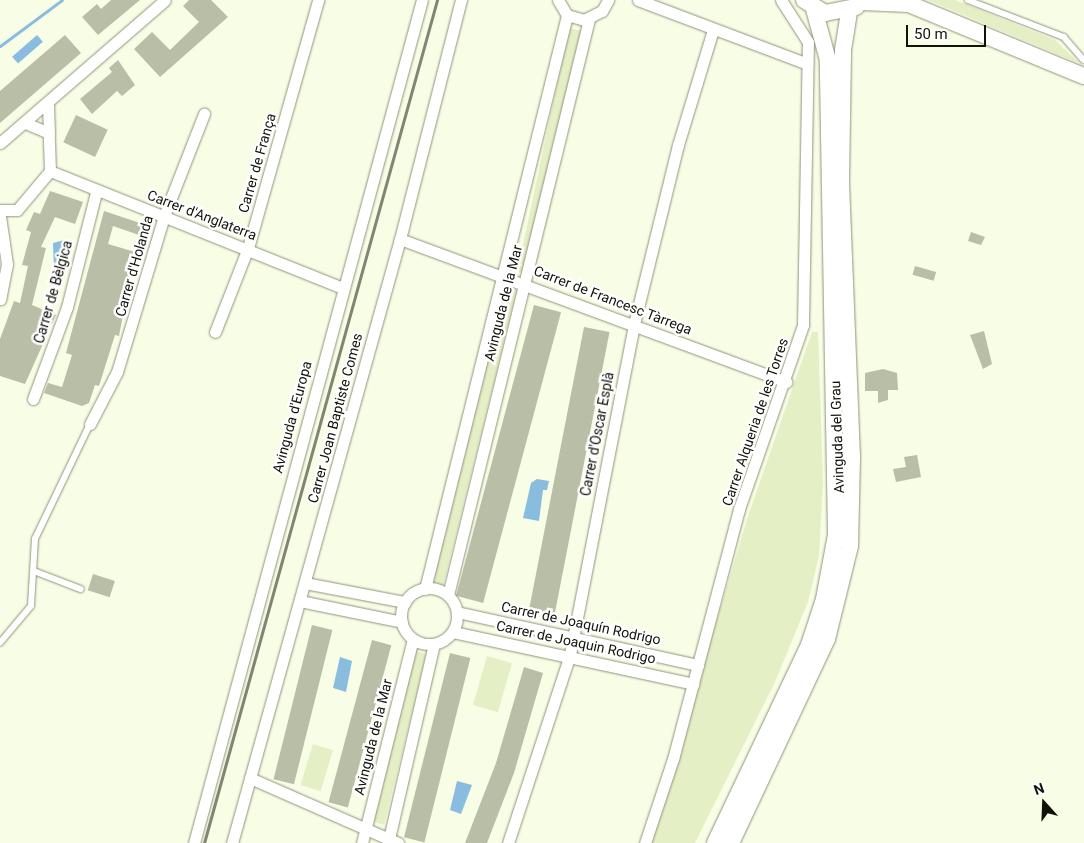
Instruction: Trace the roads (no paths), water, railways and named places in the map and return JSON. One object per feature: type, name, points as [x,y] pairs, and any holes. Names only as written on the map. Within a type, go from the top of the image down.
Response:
[{"type":"main road","points":[[809,4],[831,14],[859,4],[906,2],[1084,76]]},
{"type":"main road","name":"Avinguda del Grau","points":[[715,843],[809,646],[826,592],[836,535],[828,60],[809,4]]},
{"type":"main road","name":"Avinguda del Grau","points":[[731,843],[827,639],[850,546],[852,467],[841,181],[843,50],[859,4]]},
{"type":"street","points":[[0,143],[48,105],[165,0]]},
{"type":"street","name":"Carrer de França","points":[[216,332],[248,248],[318,0]]},
{"type":"street","name":"Avinguda d'Europa","points":[[194,843],[342,288],[422,0]]},
{"type":"street","name":"Carrer Joan Baptiste Comes","points":[[232,843],[400,239],[461,0]]},
{"type":"street","points":[[558,0],[567,15],[589,19],[602,12],[608,0]]},
{"type":"street","points":[[638,0],[807,64],[806,34],[781,0]]},
{"type":"street","name":"Avinguda de la Mar","points":[[425,589],[501,273],[567,15]]},
{"type":"street","name":"Avinguda de la Mar","points":[[448,595],[523,282],[589,19]]},
{"type":"street","name":"Carrer d'Oscar Esplà","points":[[508,843],[570,654],[634,324],[678,145],[713,30]]},
{"type":"street","name":"Carrer Alqueria de les Torres","points":[[694,684],[739,509],[786,382],[801,334],[806,290],[807,64]]},
{"type":"street","points":[[3,229],[50,171],[48,105]]},
{"type":"street","name":"Carrer d'Holanda","points":[[90,424],[117,372],[164,216],[204,114]]},
{"type":"street","points":[[26,124],[49,133]]},
{"type":"street","name":"Carrer d'Anglaterra","points":[[50,171],[96,192],[248,248],[342,288]]},
{"type":"street","name":"Carrer de Bèlgica","points":[[33,399],[67,307],[96,192]]},
{"type":"street","points":[[0,210],[17,210]]},
{"type":"street","points":[[0,216],[8,264],[0,299]]},
{"type":"street","name":"Carrer de Francesc Tàrrega","points":[[400,239],[501,273],[786,382]]},
{"type":"street","points":[[250,778],[392,842],[434,644],[452,632],[457,612],[448,595],[425,589],[405,602],[305,583]]},
{"type":"street","points":[[300,601],[402,622]]},
{"type":"street","points":[[405,602],[402,622],[413,639],[434,644]]},
{"type":"street","name":"Carrer de Joaquín Rodrigo","points":[[457,612],[574,636],[698,665]]},
{"type":"street","name":"Carrer de Joaquin Rodrigo","points":[[452,632],[570,654],[694,684]]},
{"type":"street","name":"Avinguda de la Mar","points":[[362,843],[413,639]]},
{"type":"street","points":[[645,843],[694,684]]},
{"type":"lane","points":[[968,0],[1064,37],[1084,60]]},
{"type":"lane","points":[[0,643],[30,606],[35,539],[90,424]]},
{"type":"lane","points":[[34,571],[80,589]]},
{"type":"water","points":[[37,35],[43,42],[18,63],[12,57]]},
{"type":"water","points":[[64,240],[71,249],[54,271],[53,243]]},
{"type":"water","points":[[537,479],[549,481],[547,490],[543,490],[539,521],[523,518],[531,483]]},
{"type":"water","points":[[340,657],[352,661],[346,692],[333,688]]},
{"type":"water","points":[[457,781],[472,785],[461,814],[450,810]]},
{"type":"waterway","points":[[0,46],[62,0]]},
{"type":"railway","points":[[204,843],[437,0]]}]
